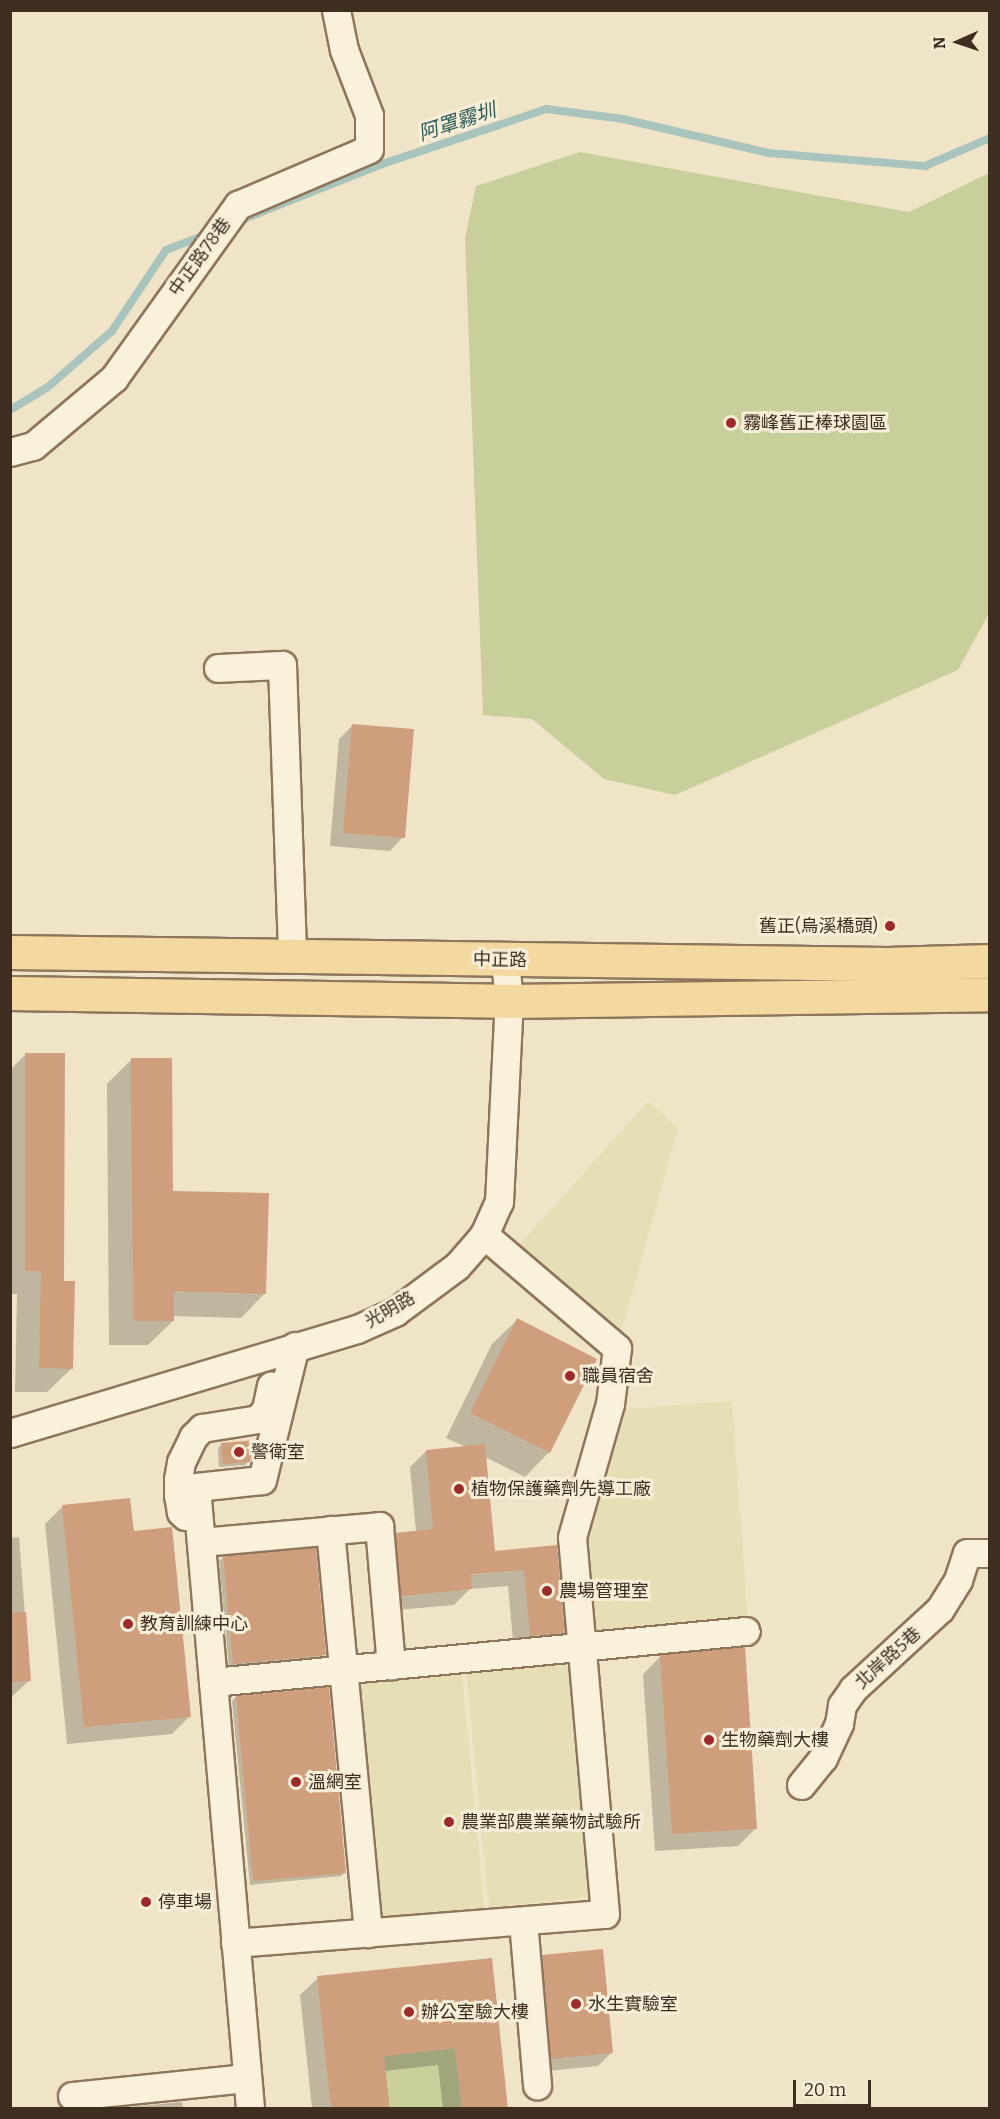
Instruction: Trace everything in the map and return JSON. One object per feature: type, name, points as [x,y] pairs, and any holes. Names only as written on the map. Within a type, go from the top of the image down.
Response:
[{"type":"main road","name":"中正路","points":[[10,952],[887,964],[990,961]]},
{"type":"main road","points":[[10,993],[508,1001],[990,994]]},
{"type":"street","name":"中正路78巷","points":[[10,452],[33,446],[114,378],[238,205],[369,149],[369,115],[344,50],[336,10]]},
{"type":"street","points":[[218,668],[282,665],[292,957]]},
{"type":"street","name":"光明路","points":[[10,1433],[357,1329],[395,1312],[457,1266],[484,1235],[499,1202],[508,1001],[505,960]]},
{"type":"street","points":[[235,1943],[605,1914],[572,1537],[610,1404],[617,1348],[484,1235]]},
{"type":"street","points":[[200,1538],[181,1512],[178,1496],[177,1479],[186,1447],[202,1428],[258,1419],[266,1409],[287,1349]]},
{"type":"street","points":[[250,2109],[196,1487],[261,1480],[287,1349]]},
{"type":"street","points":[[200,1538],[379,1526],[392,1665]]},
{"type":"street","points":[[330,1530],[368,1933]]},
{"type":"street","name":"北岸路5巷","points":[[801,1785],[823,1758],[838,1724],[842,1705],[853,1689],[940,1609],[958,1580],[967,1553],[990,1554]]},
{"type":"street","points":[[213,1682],[746,1631]]},
{"type":"street","points":[[523,1921],[537,2085]]},
{"type":"street","points":[[72,2096],[247,2079]]},
{"type":"shaded area","points":[[648,1101],[678,1128],[622,1330],[519,1245]]},
{"type":"shaded area","points":[[732,1401],[748,1623],[594,1634],[587,1537],[626,1409]]},
{"type":"shaded area","points":[[576,1662],[599,1896],[489,1907],[466,1672]]},
{"type":"shaded area","points":[[462,1673],[484,1908],[375,1918],[352,1684]]},
{"type":"green space","name":"霧峰舊正棒球園區","points":[[580,152],[909,212],[989,173],[990,609],[986,619],[958,670],[675,795],[604,779],[532,719],[483,715],[465,238],[476,186]]},
{"type":"green space","points":[[455,2048],[462,2108],[390,2108],[384,2056]]},
{"type":"building","points":[[352,724],[414,729],[405,838],[343,833]]},
{"type":"building","points":[[25,1053],[65,1053],[64,1281],[75,1281],[73,1369],[39,1368],[41,1271],[25,1271]]},
{"type":"building","points":[[131,1058],[172,1058],[173,1191],[269,1193],[266,1294],[174,1291],[174,1321],[133,1321]]},
{"type":"building","name":"職員宿舍","points":[[517,1318],[597,1359],[550,1453],[470,1413]]},
{"type":"building","name":"警衛室","points":[[256,1440],[250,1462],[223,1464],[221,1443]]},
{"type":"building","name":"植物保護藥劑先導工廠","points":[[485,1444],[495,1551],[557,1545],[565,1633],[530,1636],[524,1570],[471,1574],[472,1589],[401,1596],[395,1533],[433,1529],[426,1450]]},
{"type":"building","name":"教育訓練中心","points":[[130,1498],[134,1531],[172,1527],[191,1717],[84,1727],[62,1505]]},
{"type":"building","points":[[316,1547],[326,1655],[233,1664],[223,1556]]},
{"type":"building","points":[[26,1612],[31,1681],[10,1682],[10,1613]]},
{"type":"building","name":"生物藥劑大樓","points":[[745,1647],[757,1829],[672,1834],[660,1655]]},
{"type":"building","name":"溫網室","points":[[329,1687],[346,1873],[253,1881],[236,1696]]},
{"type":"building","name":"水生實驗室","points":[[603,1949],[613,2053],[551,2059],[542,1955]]},
{"type":"building","name":"辦公室驗大樓","points":[[492,1958],[508,2109],[462,2109],[455,2048],[384,2056],[390,2109],[331,2109],[317,1976]]},
{"type":"waterway","name":"阿罩霧圳","points":[[236,222],[385,163],[546,109],[623,119],[769,153],[925,166],[990,138]]},
{"type":"waterway","name":"阿罩霧圳","points":[[10,410],[48,387],[112,331],[166,250],[205,235]]},
{"type":"place","name":"霧峰舊正棒球園區","points":[[731,423]]},
{"type":"place","name":"舊正(烏溪橋頭)","points":[[890,926]]},
{"type":"place","name":"職員宿舍","points":[[570,1376]]},
{"type":"place","name":"警衛室","points":[[239,1452]]},
{"type":"place","name":"植物保護藥劑先導工廠","points":[[459,1489]]},
{"type":"place","name":"農場管理室","points":[[547,1591]]},
{"type":"place","name":"教育訓練中心","points":[[128,1624]]},
{"type":"place","name":"生物藥劑大樓","points":[[709,1740]]},
{"type":"place","name":"溫網室","points":[[296,1782]]},
{"type":"place","name":"農業部農業藥物試驗所","points":[[449,1822]]},
{"type":"place","name":"停車場","points":[[146,1902]]},
{"type":"place","name":"水生實驗室","points":[[576,2004]]},
{"type":"place","name":"辦公室驗大樓","points":[[409,2012]]}]
